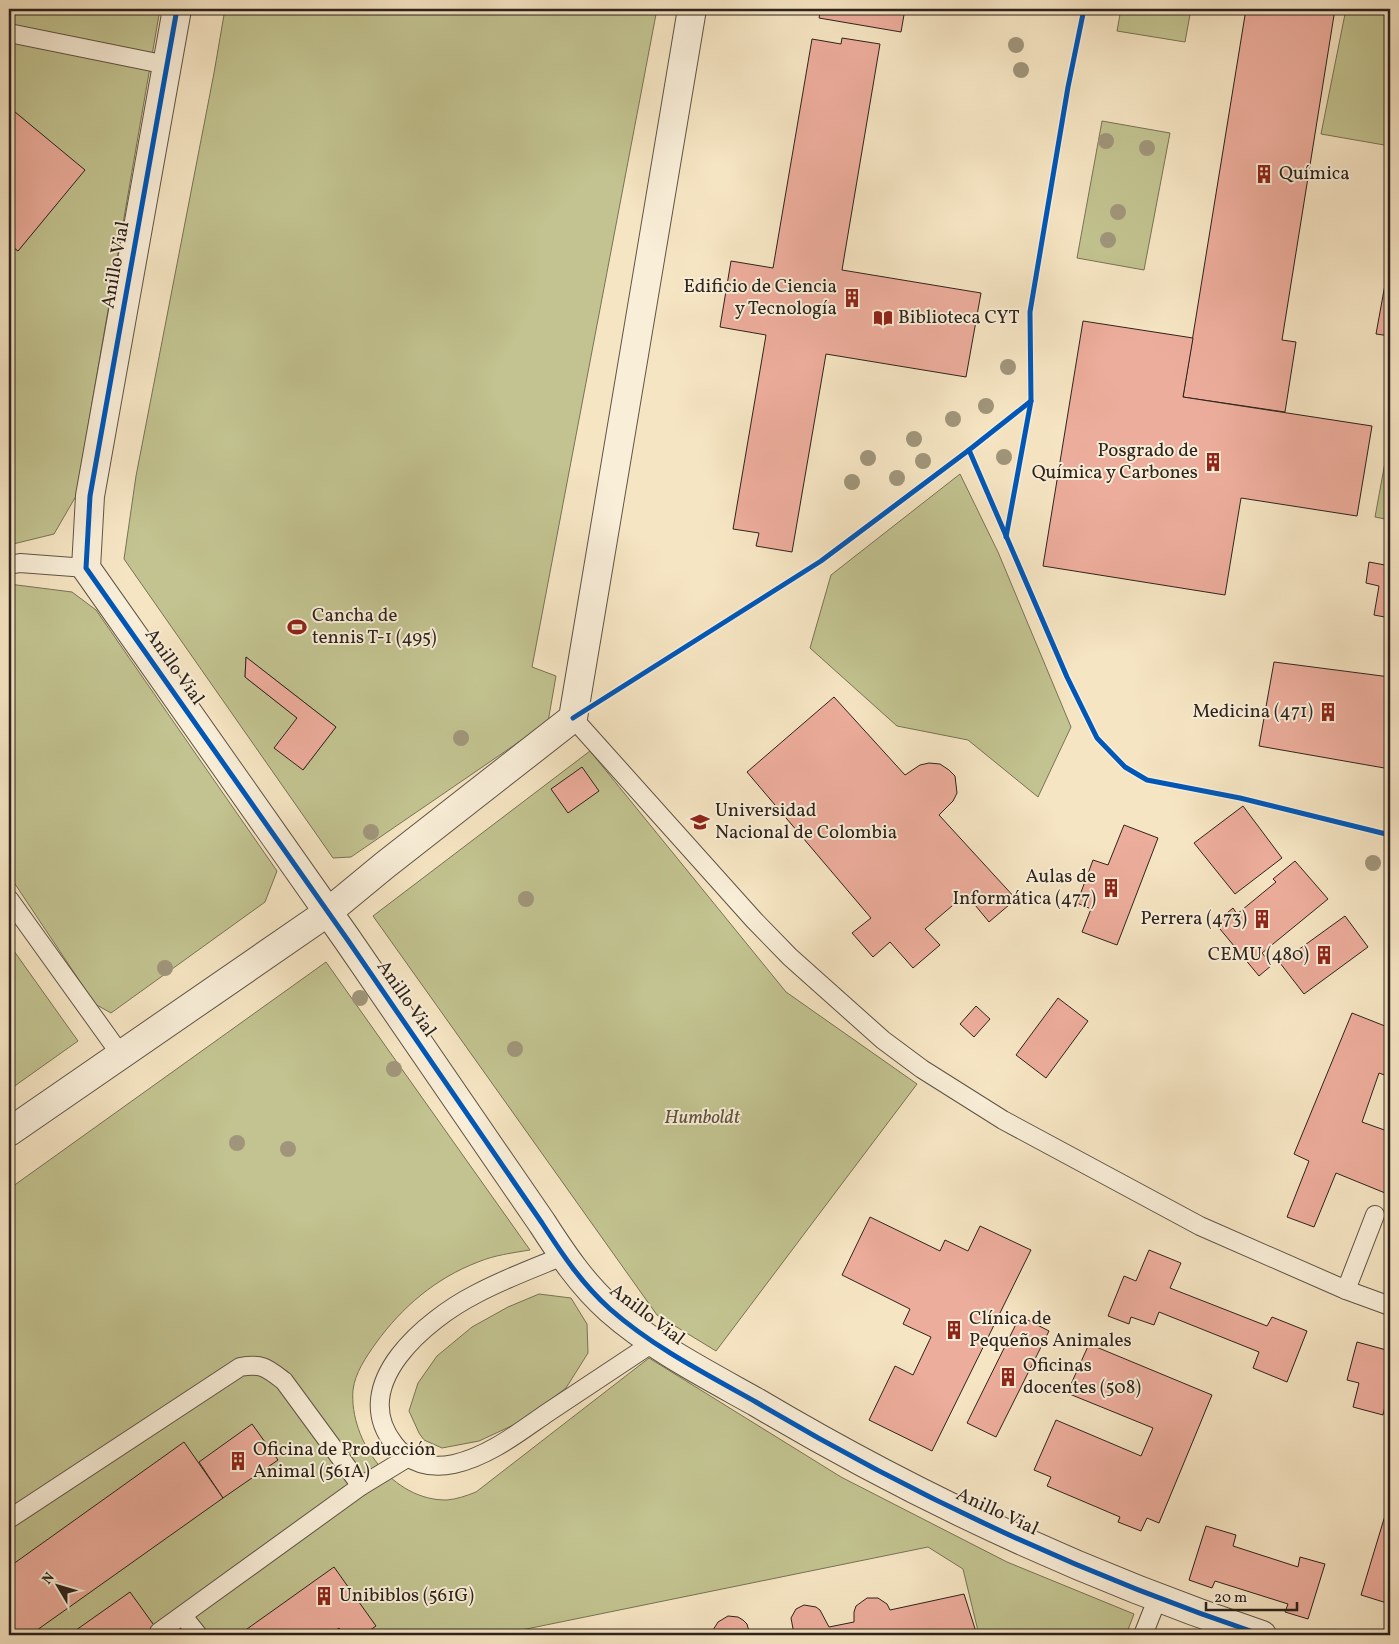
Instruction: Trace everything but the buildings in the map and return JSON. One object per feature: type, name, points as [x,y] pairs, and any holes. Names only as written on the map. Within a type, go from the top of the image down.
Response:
[{"type":"street","name":"Anillo Vial","points":[[177,9],[90,496],[86,568],[328,912],[563,1256],[583,1282],[611,1309],[654,1342],[794,1425],[889,1477],[1024,1542],[1158,1597],[1262,1635]]},
{"type":"street","points":[[9,1132],[328,912],[573,718],[692,9]]},
{"type":"lane","points":[[9,33],[167,64]]},
{"type":"lane","points":[[9,565],[20,563],[86,568]]},
{"type":"lane","points":[[573,718],[754,920],[837,1000],[891,1046],[922,1069],[1003,1120],[1200,1226],[1346,1290],[1390,1306]]},
{"type":"lane","points":[[9,899],[121,1055]]},
{"type":"lane","points":[[1346,1290],[1375,1215]]},
{"type":"lane","points":[[563,1256],[503,1281],[452,1308],[412,1340],[384,1380],[379,1398],[380,1417],[385,1433],[395,1446],[408,1458],[423,1464],[438,1466],[456,1464],[477,1457],[503,1442],[654,1342]]},
{"type":"lane","points":[[9,1519],[240,1367],[255,1364],[270,1370],[284,1381],[361,1486]]},
{"type":"lane","points":[[159,1632],[361,1486],[408,1458]]},
{"type":"lane","points":[[1143,1635],[1158,1597]]},
{"type":"lane","points":[[183,1616],[198,1635]]},
{"type":"green space","points":[[9,9],[160,9],[76,496],[54,534],[9,545],[9,261],[11,258],[9,256],[9,244],[18,251],[84,170],[9,107]]},
{"type":"green space","points":[[225,9],[657,9],[532,667],[556,676],[548,722],[351,857],[333,858],[124,559],[136,476]],"holes":[[[246,657],[336,727],[303,770],[297,718],[245,677]]]},
{"type":"green space","points":[[1121,9],[1191,9],[1185,42],[1117,31]]},
{"type":"green space","points":[[1346,9],[1390,9],[1390,146],[1321,134]]},
{"type":"green space","points":[[1102,121],[1170,133],[1144,270],[1077,258]]},
{"type":"green space","points":[[1390,435],[1390,520],[1375,517]]},
{"type":"green space","points":[[960,474],[998,552],[1071,727],[1038,797],[968,740],[897,726],[810,648],[831,575]]},
{"type":"green space","points":[[9,584],[72,592],[96,610],[277,871],[265,902],[111,1013],[95,1004],[9,875]]},
{"type":"green space","name":"Humboldt","points":[[590,751],[786,992],[917,1084],[716,1351],[657,1315],[373,916]]},
{"type":"green space","points":[[9,944],[78,1041],[9,1090]]},
{"type":"green space","points":[[326,962],[530,1250],[504,1254],[484,1260],[448,1276],[434,1285],[397,1317],[365,1360],[353,1390],[358,1429],[378,1464],[392,1479],[409,1490],[427,1498],[447,1500],[476,1492],[649,1358],[841,1477],[1007,1562],[1134,1614],[1126,1635],[979,1635],[963,1569],[928,1547],[497,1635],[9,1635],[9,1189]]},
{"type":"green space","points":[[539,1294],[571,1298],[587,1324],[588,1353],[566,1388],[522,1421],[479,1441],[442,1448],[424,1440],[409,1411],[418,1383],[437,1356],[472,1327],[508,1307]]},
{"type":"cycle path","points":[[177,9],[90,496],[86,568],[347,939],[565,1257],[581,1279],[610,1309],[644,1336],[699,1370],[816,1437],[940,1502],[1003,1532],[1131,1587],[1262,1635]]},
{"type":"cycle path","points":[[1006,537],[1031,401],[1030,312],[1068,87],[1084,9]]},
{"type":"cycle path","points":[[573,718],[821,561],[1031,401]]},
{"type":"cycle path","points":[[969,450],[1067,677],[1097,738],[1125,767],[1147,780],[1240,798],[1390,835]]},
{"type":"place","name":"Química","points":[[1264,174]]},
{"type":"place","name":"Edificio de Ciencia y Tecnología","points":[[852,298]]},
{"type":"place","name":"Biblioteca CYT","points":[[883,318]]},
{"type":"place","name":"Posgrado de Química y Carbones","points":[[1213,462]]},
{"type":"place","name":"Cancha de tennis T-1 (495)","points":[[297,627]]},
{"type":"place","name":"Medicina (471)","points":[[1328,712]]},
{"type":"place","name":"Universidad Nacional de Colombia","points":[[700,822]]},
{"type":"place","name":"Aulas de Informática (477)","points":[[1111,888]]},
{"type":"place","name":"Perrera (473)","points":[[1262,919]]},
{"type":"place","name":"CEMU (480)","points":[[1324,955]]},
{"type":"place","name":"Clínica de Pequeños Animales","points":[[954,1330]]},
{"type":"place","name":"Oficinas docentes (508)","points":[[1008,1377]]},
{"type":"place","name":"Oficina de Producción Animal (561A)","points":[[238,1461]]},
{"type":"place","name":"Unibiblos (561G)","points":[[324,1596]]}]
